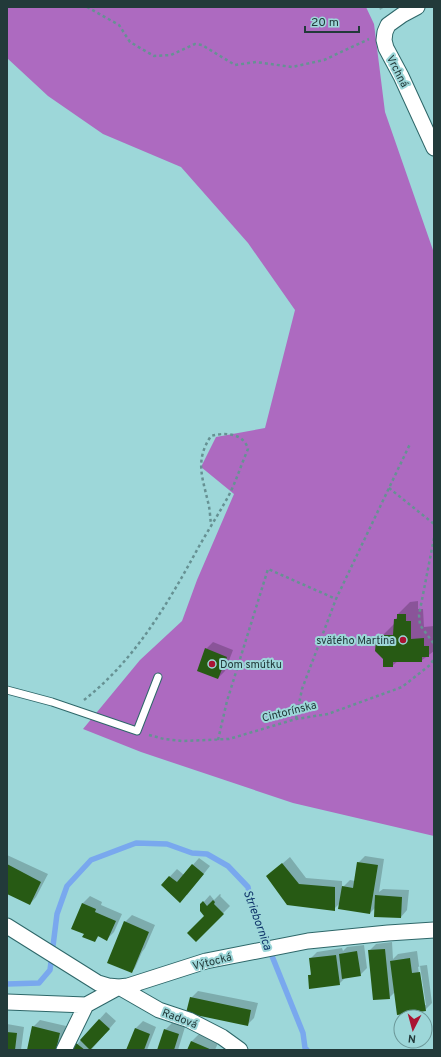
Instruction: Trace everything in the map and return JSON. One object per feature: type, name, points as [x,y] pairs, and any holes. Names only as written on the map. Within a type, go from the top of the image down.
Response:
[{"type":"street","points":[[385,32],[388,25],[392,21],[417,7]]},
{"type":"street","name":"Vrchná","points":[[385,32],[384,40],[386,48],[401,76],[434,148]]},
{"type":"street","name":"Výtocká","points":[[7,926],[98,983],[119,987],[139,983],[206,961],[308,941],[345,936],[434,930]]},
{"type":"street","points":[[7,1002],[86,1005],[119,987]]},
{"type":"street","name":"Radová","points":[[119,987],[159,1010],[189,1020],[222,1037],[240,1050]]},
{"type":"street","points":[[64,1050],[86,1005]]},
{"type":"lane","points":[[7,690],[65,706],[137,731],[158,677]]},
{"type":"path","points":[[87,7],[119,25],[130,42],[154,56],[171,55],[195,44],[202,45],[235,65],[256,62],[292,67],[324,60],[385,32]]},
{"type":"path","points":[[65,706],[80,703],[105,683],[135,649],[172,595],[228,496],[248,449],[247,444],[231,434],[211,436],[202,454],[200,466],[211,524]]},
{"type":"path","points":[[296,719],[302,689],[336,599],[410,444]]},
{"type":"path","points":[[388,488],[434,524]]},
{"type":"path","points":[[434,538],[419,615],[420,625],[434,644]]},
{"type":"path","points":[[218,740],[227,701],[268,569],[336,599]]},
{"type":"path","name":"Cintorínska","points":[[137,731],[170,740],[182,741],[229,739],[296,719],[328,714],[402,687],[430,665],[434,659]]},
{"type":"shaded area","points":[[7,7],[366,7],[374,24],[385,112],[434,253],[434,836],[293,803],[141,752],[83,729],[140,660],[182,621],[197,580],[234,494],[201,467],[216,437],[265,428],[295,310],[248,243],[181,167],[103,134],[48,96],[7,58]]},
{"type":"building","name":"svätého Martina","points":[[397,614],[406,614],[406,621],[411,621],[411,639],[424,638],[424,646],[429,646],[429,657],[422,657],[422,662],[393,662],[393,667],[383,667],[383,659],[375,651],[376,641],[382,641],[382,635],[393,635],[394,619],[397,619]]},
{"type":"building","name":"Dom smútku","points":[[205,648],[227,657],[218,679],[197,671]]},
{"type":"building","points":[[357,862],[378,865],[370,914],[338,909],[342,886],[353,888]]},
{"type":"building","points":[[282,863],[299,884],[335,887],[335,911],[287,905],[266,876]]},
{"type":"building","points":[[7,864],[41,882],[30,905],[7,894]]},
{"type":"building","points":[[192,864],[204,874],[180,903],[161,885],[169,876],[177,882]]},
{"type":"building","points":[[375,895],[402,897],[401,918],[374,917]]},
{"type":"building","points":[[213,900],[215,902],[214,904],[224,914],[196,942],[187,933],[204,916],[200,911],[200,904],[203,901],[207,906]]},
{"type":"building","points":[[82,903],[96,909],[95,912],[116,921],[107,941],[98,936],[95,942],[82,937],[84,934],[71,929]]},
{"type":"building","points":[[124,921],[149,932],[132,973],[107,963]]},
{"type":"building","points":[[385,949],[390,999],[373,1000],[368,950]]},
{"type":"building","points":[[357,951],[361,976],[342,979],[339,954]]},
{"type":"building","points":[[336,955],[340,985],[309,989],[308,975],[311,975],[309,958]]},
{"type":"building","points":[[410,958],[412,973],[420,972],[426,1009],[396,1009],[390,961]]},
{"type":"building","points":[[190,997],[251,1010],[248,1026],[186,1013]]},
{"type":"building","points":[[99,1019],[110,1029],[90,1050],[80,1040]]},
{"type":"building","points":[[32,1026],[60,1033],[56,1050],[27,1050]]},
{"type":"building","points":[[135,1028],[150,1034],[144,1050],[126,1050]]},
{"type":"building","points":[[164,1029],[179,1034],[174,1050],[157,1050]]},
{"type":"building","points":[[7,1032],[17,1033],[15,1050],[7,1050]]},
{"type":"building","points":[[191,1041],[212,1050],[187,1050]]},
{"type":"building","points":[[76,1043],[85,1050],[70,1050]]},
{"type":"waterway","name":"Striebornica","points":[[7,984],[39,983],[50,970],[57,914],[67,886],[91,860],[136,843],[167,844],[192,853],[207,854],[228,866],[248,887],[251,904],[303,1033],[305,1048],[307,1050]]},
{"type":"place","name":"svätého Martina","points":[[403,640]]},
{"type":"place","name":"Dom smútku","points":[[212,664]]}]
